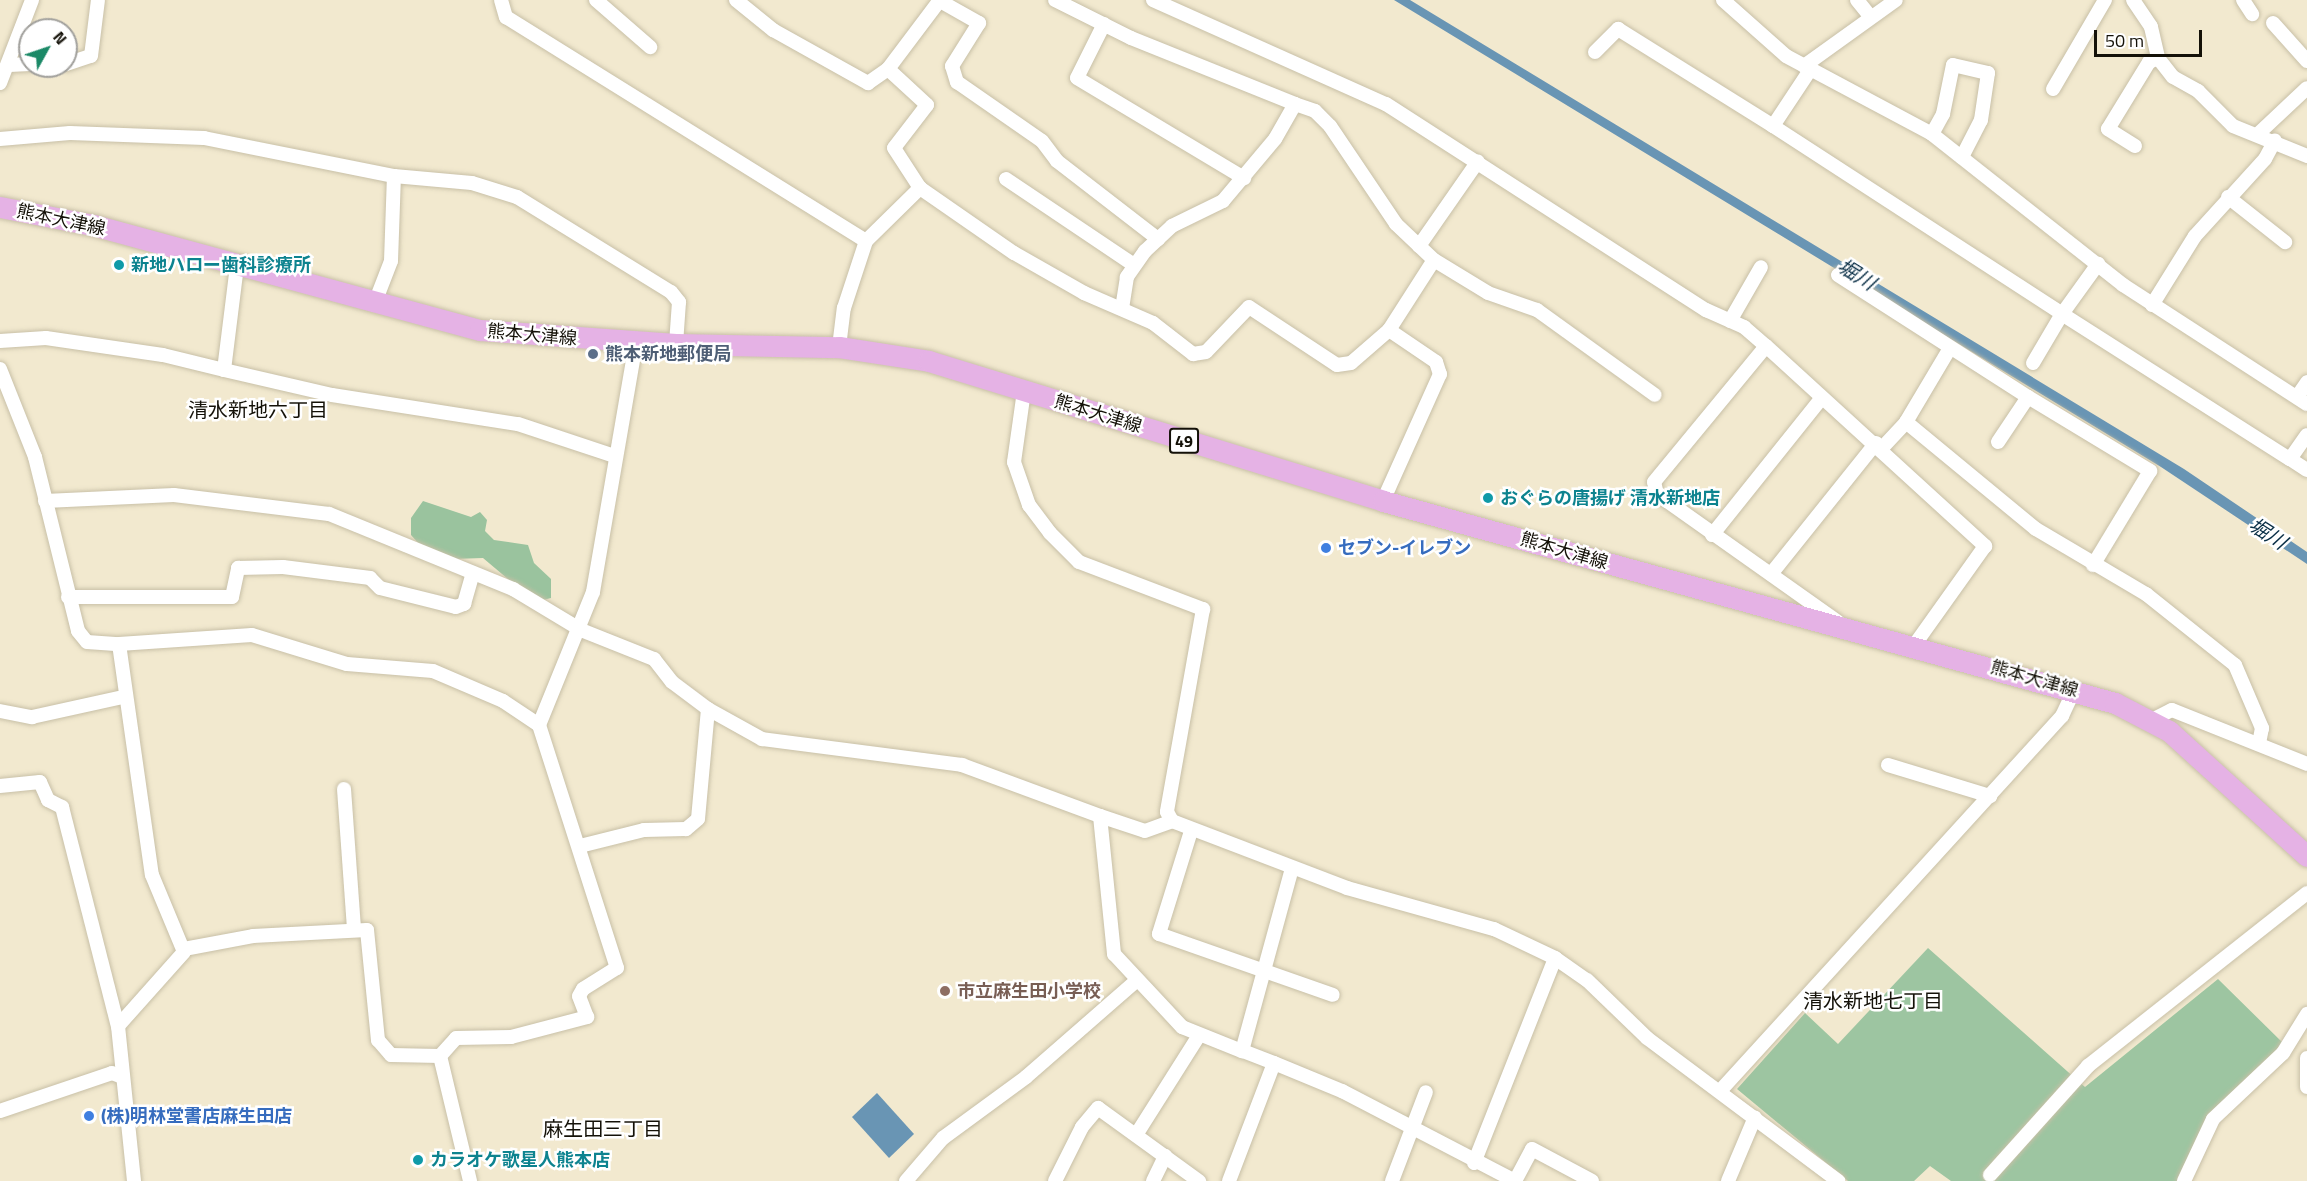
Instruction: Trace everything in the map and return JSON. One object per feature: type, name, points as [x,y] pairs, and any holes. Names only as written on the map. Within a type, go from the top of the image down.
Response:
[{"type":"main road","name":"熊本大津線","points":[[0,207],[93,225],[374,305],[480,330],[676,344],[838,347],[929,361],[1383,501],[1840,623],[2074,690],[2152,720],[2307,856]]},
{"type":"street","points":[[0,83],[32,0]]},
{"type":"street","points":[[78,60],[91,56],[98,0]]},
{"type":"street","points":[[501,0],[506,17],[866,240]]},
{"type":"street","points":[[596,0],[650,47]]},
{"type":"street","points":[[736,0],[773,30],[858,81],[868,84],[888,69],[940,0],[979,23],[952,66],[957,82],[1042,141],[1057,161],[1158,239]]},
{"type":"street","points":[[1055,0],[1104,24],[1315,111],[1330,126],[1396,224],[1434,261],[1488,293],[1551,319],[1655,395]]},
{"type":"street","points":[[1153,0],[1386,104],[1766,346],[1820,400],[1879,446],[1985,546],[1915,644]]},
{"type":"street","points":[[1723,0],[1750,28],[1807,68],[1932,134],[2152,305],[2302,401],[2307,382]]},
{"type":"street","points":[[1857,0],[1870,16]]},
{"type":"street","points":[[1773,126],[1807,68],[1870,16],[1896,0]]},
{"type":"street","points":[[2053,89],[2105,0]]},
{"type":"street","points":[[2133,0],[2151,27],[2158,58],[2229,123],[2275,140],[2307,156]]},
{"type":"street","points":[[2242,0],[2252,14]]},
{"type":"street","points":[[2273,23],[2307,61]]},
{"type":"street","points":[[1104,24],[1077,78],[1244,177]]},
{"type":"street","points":[[1595,52],[1618,29],[1773,126],[2307,470]]},
{"type":"street","points":[[2135,146],[2108,129],[2149,62],[2158,58]]},
{"type":"street","points":[[9,64],[18,64]]},
{"type":"street","points":[[1932,134],[1943,114],[1953,65],[1988,73],[1982,120],[1962,157]]},
{"type":"street","points":[[888,69],[927,105],[894,148],[920,188],[1014,253],[1153,323],[1198,355],[1249,307],[1337,365],[1351,363],[1389,330],[1434,261]]},
{"type":"street","points":[[2258,134],[2307,88]]},
{"type":"street","points":[[1122,309],[1134,265],[1158,239],[1190,215],[1222,201],[1244,177],[1295,104]]},
{"type":"street","points":[[0,139],[80,133],[204,138],[394,176],[472,183],[517,197],[671,292],[678,302],[676,344]]},
{"type":"street","points":[[2152,305],[2182,254],[2228,197],[2265,159],[2275,140]]},
{"type":"street","points":[[1419,246],[1478,161]]},
{"type":"street","points":[[374,305],[391,261],[394,176]]},
{"type":"street","points":[[1006,179],[1134,265]]},
{"type":"street","points":[[838,347],[844,308],[866,240],[920,188]]},
{"type":"street","points":[[2228,197],[2285,242]]},
{"type":"street","points":[[2033,363],[2062,314],[2098,264]]},
{"type":"street","points":[[224,370],[237,266]]},
{"type":"street","points":[[1730,321],[1761,267]]},
{"type":"street","points":[[1838,275],[1950,348],[2150,471],[2093,565]]},
{"type":"street","points":[[1383,501],[1440,374],[1436,362],[1389,330]]},
{"type":"street","points":[[0,341],[46,338],[163,355],[332,395],[518,424],[615,456]]},
{"type":"street","points":[[539,725],[581,630],[593,592],[636,342]]},
{"type":"street","points":[[1766,346],[1654,482],[1657,494],[1712,535],[1840,623]]},
{"type":"street","points":[[1771,574],[1879,446],[1906,422],[1950,348]]},
{"type":"street","points":[[0,369],[35,457],[68,597],[87,642],[119,644],[252,635],[347,664],[433,671],[503,700],[539,725],[618,964],[613,973],[583,989],[579,996],[587,1017],[511,1037],[456,1038],[440,1056],[391,1055],[378,1040],[367,930],[354,927],[227,938],[184,950],[177,964],[147,987],[118,1026]]},
{"type":"street","points":[[1024,391],[1014,462],[1029,505],[1050,533],[1079,562],[1203,609],[1167,812],[1172,820],[1191,831],[1292,868],[1473,921],[1555,958],[1587,980],[1647,1038],[1838,1181]]},
{"type":"street","points":[[1998,442],[2028,397]]},
{"type":"street","points":[[1712,535],[1820,400]]},
{"type":"street","points":[[1906,422],[2036,529],[2093,565],[2146,594],[2235,665],[2245,699],[2262,728],[2259,743]]},
{"type":"street","points":[[2290,459],[2307,435]]},
{"type":"street","points":[[45,501],[174,495],[329,514],[513,589],[581,630],[654,659],[672,682],[708,710],[762,738],[962,765],[1145,831],[1172,820]]},
{"type":"street","points":[[68,597],[232,597],[238,568],[283,567],[370,578],[380,588],[456,607],[464,604],[473,573]]},
{"type":"street","points":[[119,644],[123,697],[152,875],[184,950]]},
{"type":"street","points":[[1720,1091],[2061,716],[2074,690]]},
{"type":"street","points":[[0,711],[32,717],[123,697]]},
{"type":"street","points":[[580,846],[696,825],[708,710]]},
{"type":"street","points":[[2152,720],[2172,710],[2307,764]]},
{"type":"street","points":[[1888,765],[1990,796]]},
{"type":"street","points":[[0,786],[40,782],[48,800],[62,807],[118,1026],[120,1076],[134,1181]]},
{"type":"street","points":[[344,789],[354,927]]},
{"type":"street","points":[[1100,816],[1109,932],[1114,954],[1166,1014],[1198,1037],[1274,1063],[1341,1091],[1474,1163],[1515,1181],[1532,1149],[1592,1181]]},
{"type":"street","points":[[1191,831],[1159,934],[1263,974],[1333,995]]},
{"type":"street","points":[[1242,1051],[1292,868]]},
{"type":"street","points":[[1990,1175],[2088,1066],[2307,893]]},
{"type":"street","points":[[1474,1163],[1555,958]]},
{"type":"street","points":[[906,1181],[943,1138],[1026,1077],[1136,981]]},
{"type":"street","points":[[2184,1181],[2213,1119],[2283,1053],[2307,1014]]},
{"type":"street","points":[[1136,1135],[1198,1037]]},
{"type":"street","points":[[440,1056],[448,1071],[470,1181]]},
{"type":"street","points":[[2307,1058],[2307,1087]]},
{"type":"street","points":[[1229,1181],[1274,1063]]},
{"type":"street","points":[[0,1111],[112,1073],[120,1076]]},
{"type":"street","points":[[1392,1181],[1426,1092]]},
{"type":"street","points":[[1055,1181],[1094,1108],[1136,1135],[1199,1181]]},
{"type":"street","points":[[1728,1181],[1755,1117]]},
{"type":"street","points":[[1154,1181],[1164,1156]]},
{"type":"green space","points":[[423,501],[471,517],[480,512],[487,520],[485,531],[494,540],[528,545],[534,563],[551,579],[551,598],[543,600],[514,584],[483,558],[453,559],[419,544],[411,535],[411,518]]},
{"type":"green space","points":[[1928,948],[2085,1087],[2218,979],[2284,1044],[2211,1114],[2177,1181],[1951,1181],[1930,1166],[1914,1181],[1848,1181],[1737,1089],[1805,1013],[1838,1044]]},
{"type":"water","name":"堀川","points":[[1394,0],[1410,0],[2184,469],[2307,552],[2307,564],[2161,467]]},
{"type":"water","points":[[877,1093],[914,1134],[889,1158],[852,1117]]},
{"type":"place","name":"新地ハロー歯科診療所","points":[[119,265]]},
{"type":"place","name":"熊本新地郵便局","points":[[593,354]]},
{"type":"place","name":"おぐらの唐揚げ 清水新地店","points":[[1488,498]]},
{"type":"place","name":"セブン-イレブン","points":[[1326,548]]},
{"type":"place","name":"市立麻生田小学校","points":[[945,991]]},
{"type":"place","name":"(株)明林堂書店麻生田店","points":[[89,1116]]},
{"type":"place","name":"カラオケ歌星人熊本店","points":[[418,1160]]},
{"type":"district","name":"清水新地六丁目","points":[[258,409]]},
{"type":"district","name":"清水新地七丁目","points":[[1873,1000]]},
{"type":"district","name":"麻生田三丁目","points":[[603,1128]]}]
